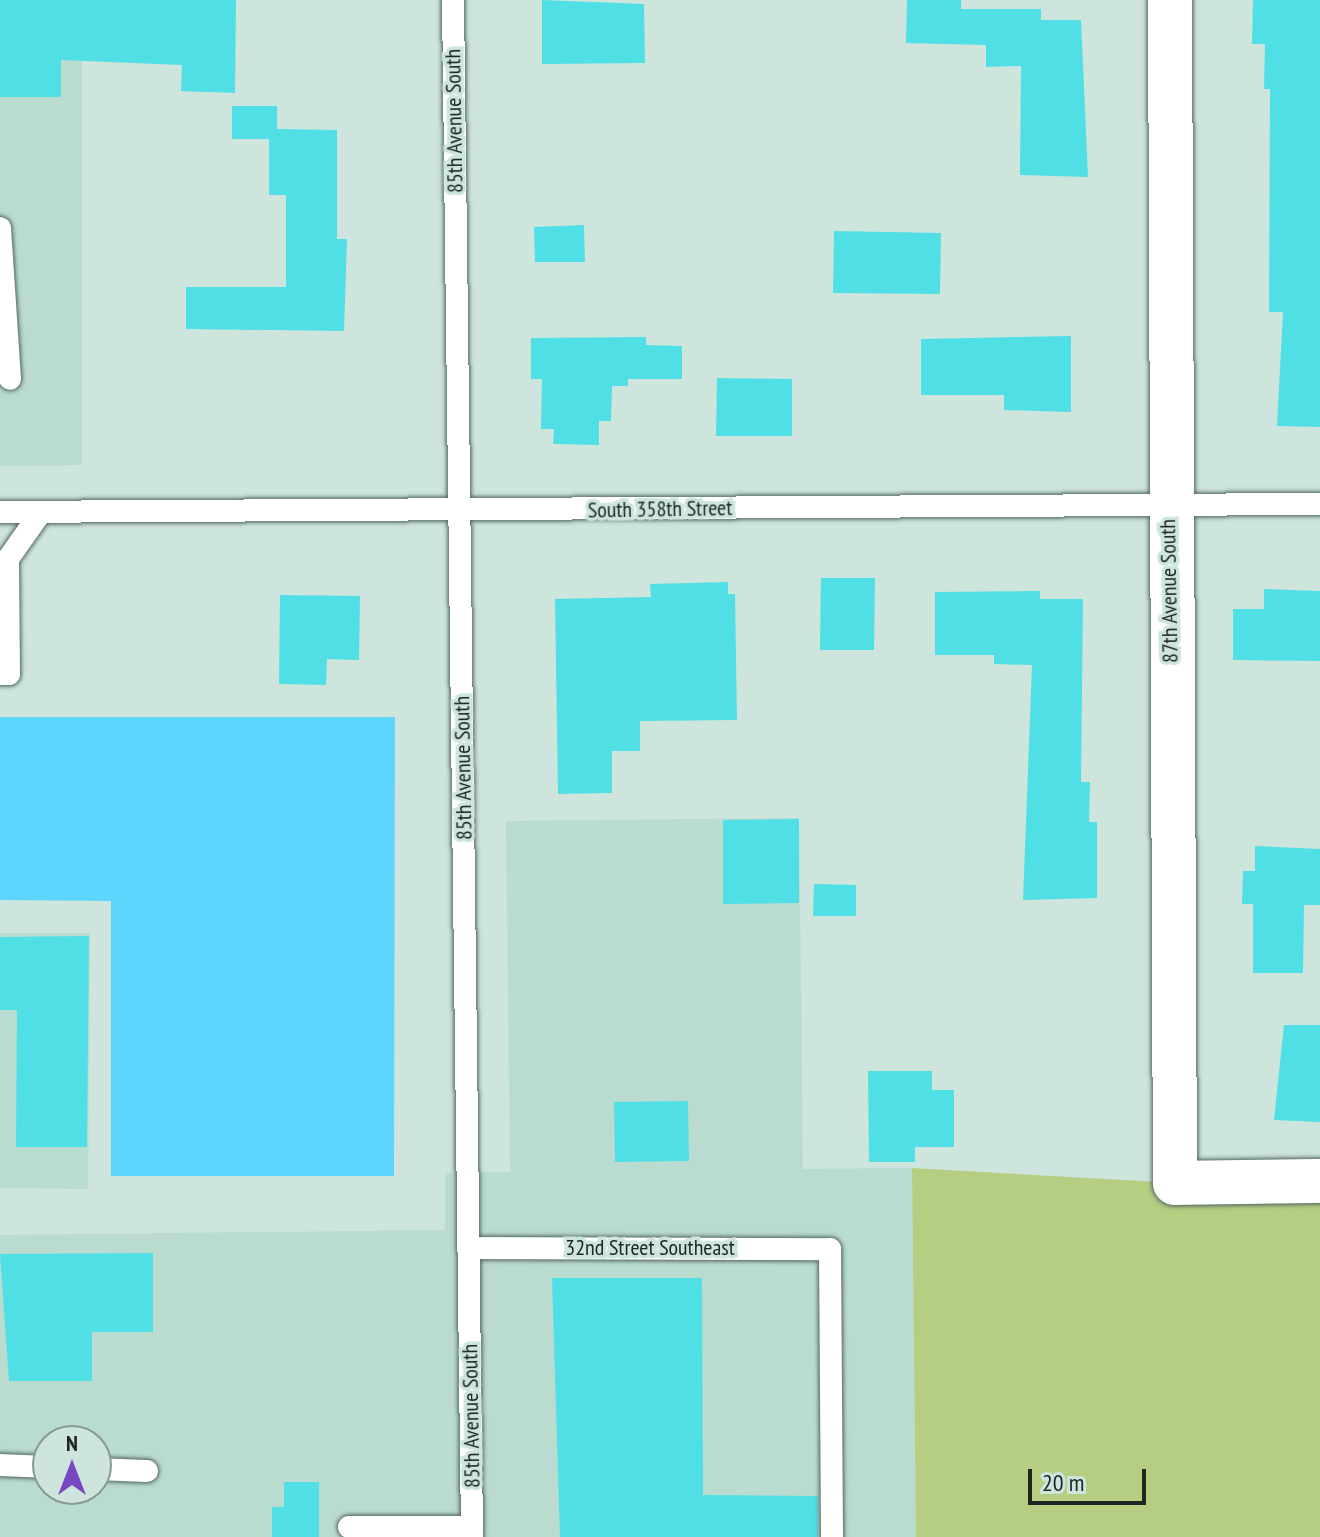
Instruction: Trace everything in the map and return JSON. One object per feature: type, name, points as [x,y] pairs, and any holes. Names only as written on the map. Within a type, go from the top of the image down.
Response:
[{"type":"street","name":"87th Avenue South","points":[[1170,0],[1168,505],[1175,1183],[1320,1181]]},
{"type":"lane","name":"85th Avenue South","points":[[453,0],[472,1532]]},
{"type":"lane","points":[[0,228],[10,379]]},
{"type":"lane","name":"South 358th Street","points":[[0,512],[1320,504]]},
{"type":"lane","points":[[0,674],[9,674],[8,559],[41,512]]},
{"type":"lane","name":"32nd Street Southeast","points":[[469,1248],[830,1249],[832,1537]]},
{"type":"lane","points":[[0,1465],[32,1466]]},
{"type":"lane","points":[[112,1470],[147,1471]]},
{"type":"lane","points":[[349,1527],[472,1532]]},
{"type":"shaded area","points":[[0,0],[82,0],[82,465],[0,466]]},
{"type":"shaded area","points":[[799,818],[803,1169],[912,1168],[916,1537],[0,1537],[0,1235],[445,1230],[445,1173],[510,1172],[506,821]]},
{"type":"shaded area","points":[[0,933],[90,933],[88,1189],[0,1188]]},
{"type":"green space","points":[[912,1168],[1175,1183],[1320,1181],[1320,1537],[916,1537]]},
{"type":"water","points":[[0,717],[395,717],[394,1176],[111,1176],[111,901],[0,900]]},
{"type":"building","points":[[0,0],[236,0],[235,93],[181,91],[182,65],[61,60],[61,97],[0,97]]},
{"type":"building","points":[[542,0],[644,4],[645,63],[542,64]]},
{"type":"building","points":[[907,0],[961,0],[961,9],[1041,9],[1041,20],[1081,20],[1088,177],[1020,175],[1021,66],[986,67],[986,45],[906,43]]},
{"type":"building","points":[[1253,0],[1320,0],[1320,427],[1277,426],[1283,312],[1269,312],[1270,89],[1264,89],[1265,44],[1252,44]]},
{"type":"building","points":[[232,106],[277,106],[277,129],[337,130],[337,239],[347,239],[344,331],[186,329],[186,287],[286,287],[286,195],[269,195],[269,139],[232,139]]},
{"type":"building","points":[[584,225],[585,262],[535,262],[534,227]]},
{"type":"building","points":[[834,231],[941,233],[940,294],[833,293]]},
{"type":"building","points":[[1071,336],[1071,412],[1004,410],[1004,395],[921,395],[921,339]]},
{"type":"building","points":[[646,337],[646,345],[682,346],[682,379],[628,379],[628,386],[612,386],[611,421],[599,421],[599,445],[553,444],[554,429],[541,429],[542,379],[531,379],[531,338]]},
{"type":"building","points":[[717,378],[792,379],[792,436],[716,436]]},
{"type":"building","points":[[821,578],[875,578],[874,650],[820,650]]},
{"type":"building","points":[[728,582],[728,594],[735,594],[737,720],[640,721],[640,751],[612,751],[612,793],[558,794],[555,599],[651,597],[650,584]]},
{"type":"building","points":[[1264,589],[1320,591],[1320,661],[1233,660],[1233,609],[1264,609]]},
{"type":"building","points":[[1040,591],[1040,599],[1083,599],[1081,782],[1090,782],[1089,822],[1097,822],[1097,898],[1023,900],[1032,665],[994,664],[994,655],[935,655],[935,592]]},
{"type":"building","points":[[280,595],[360,596],[359,660],[327,659],[326,685],[279,684]]},
{"type":"building","points":[[799,819],[799,903],[723,904],[723,820]]},
{"type":"building","points":[[1255,846],[1320,849],[1320,905],[1304,905],[1303,973],[1253,973],[1253,904],[1242,904],[1243,871],[1255,871]]},
{"type":"building","points":[[814,884],[856,885],[856,916],[813,916]]},
{"type":"building","points":[[89,936],[87,1147],[16,1147],[17,1010],[0,1010],[0,937]]},
{"type":"building","points":[[1284,1025],[1320,1025],[1320,1122],[1274,1120]]},
{"type":"building","points":[[868,1071],[932,1071],[932,1090],[954,1090],[954,1147],[915,1147],[915,1162],[869,1162]]},
{"type":"building","points":[[688,1101],[689,1161],[615,1162],[614,1102]]},
{"type":"building","points":[[153,1253],[153,1332],[92,1332],[92,1381],[9,1381],[0,1254]]},
{"type":"building","points":[[552,1278],[702,1278],[703,1495],[818,1496],[818,1537],[560,1537]]},
{"type":"building","points":[[284,1482],[319,1482],[319,1537],[272,1537],[272,1507],[284,1507]]}]
